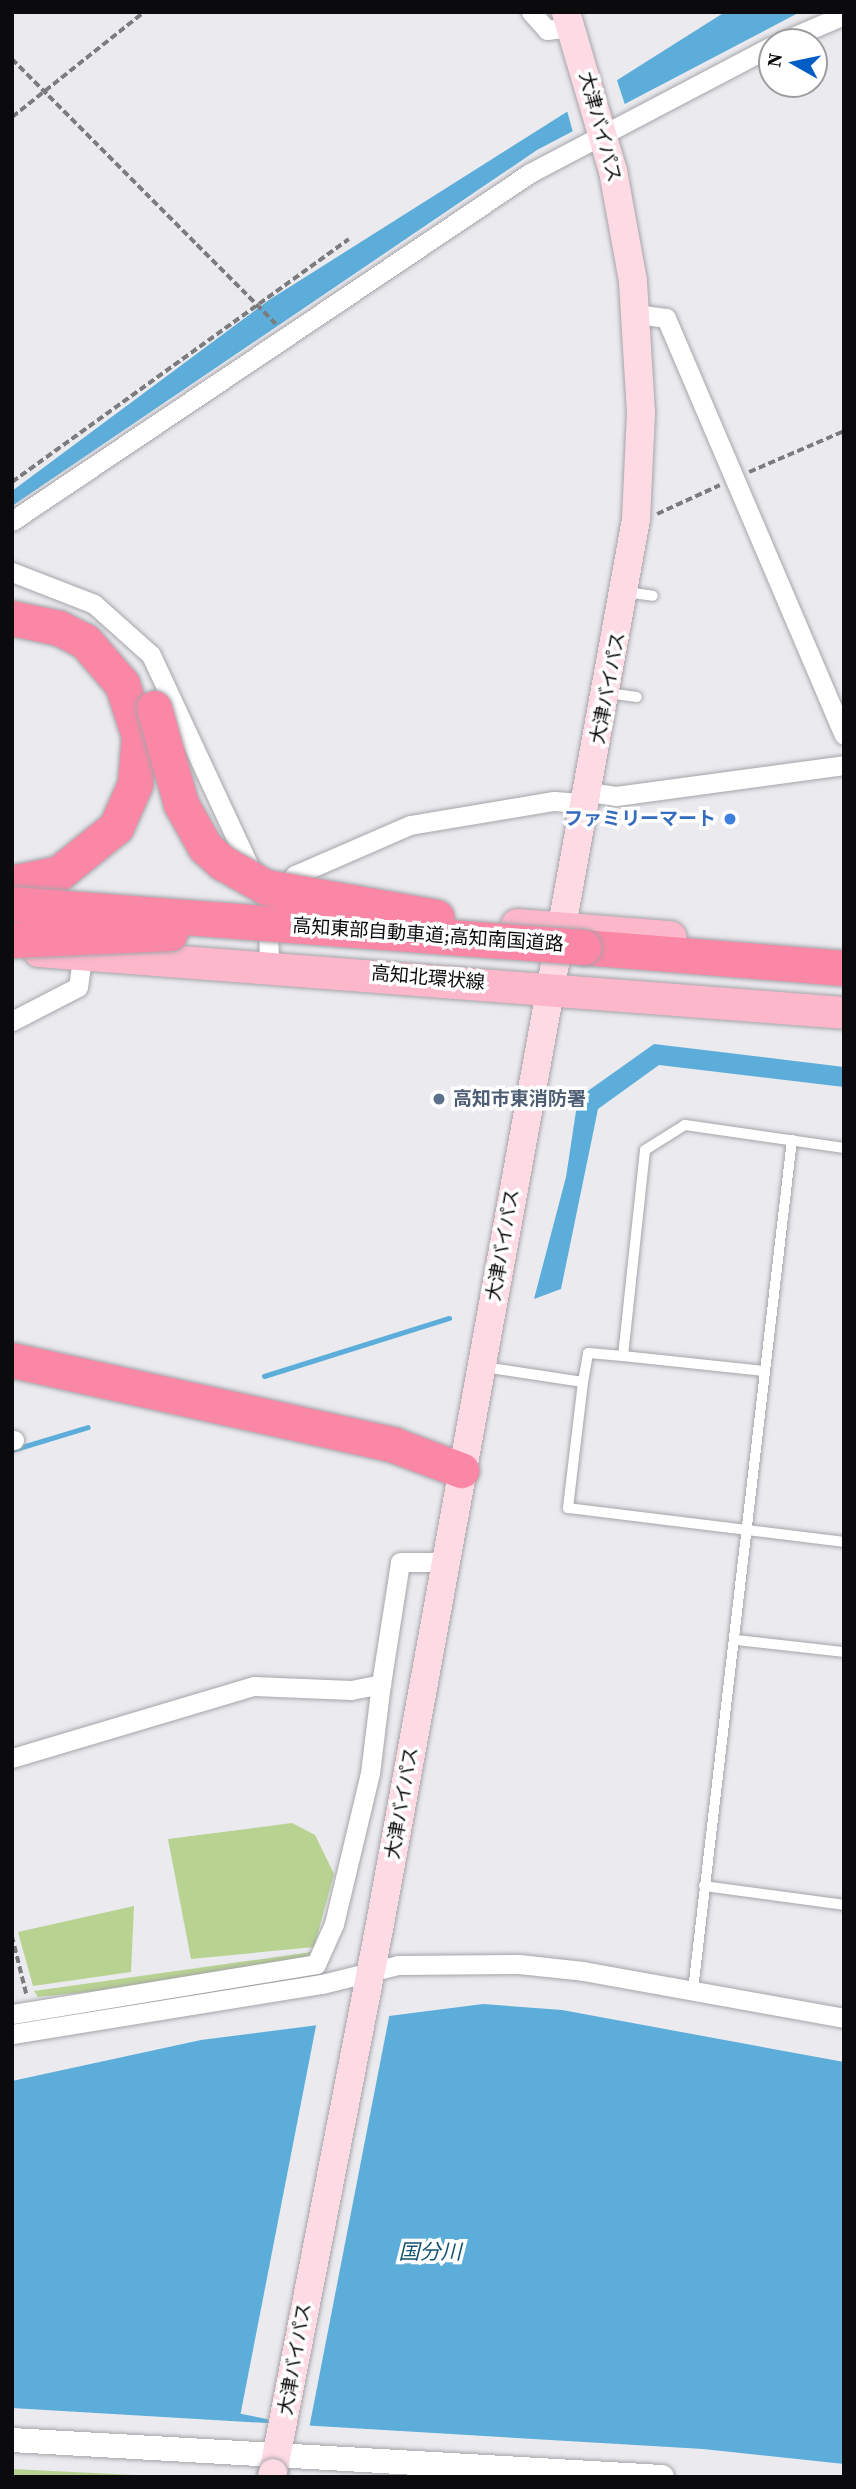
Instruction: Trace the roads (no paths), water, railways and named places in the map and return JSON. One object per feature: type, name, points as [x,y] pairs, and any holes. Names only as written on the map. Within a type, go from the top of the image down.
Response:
[{"type":"highway","points":[[12,599],[42,602],[91,623],[128,659],[144,709],[192,827],[243,876],[311,898],[572,937]]},
{"type":"highway","points":[[12,618],[59,628],[85,641],[144,709],[139,759],[116,827],[60,873],[12,883]]},
{"type":"highway","name":"高知東部自動車道;高知南国道路","points":[[12,904],[426,938],[572,937],[844,968]]},
{"type":"highway","points":[[12,940],[139,933],[426,938]]},
{"type":"highway","points":[[12,1360],[394,1446],[461,1470]]},
{"type":"highway","points":[[12,1378],[390,1463],[461,1470]]},
{"type":"main road","name":"大津バイパス","points":[[275,2464],[446,1562],[551,988],[572,937],[587,798],[625,592],[640,461],[637,314],[603,129],[569,20]]},
{"type":"main road","points":[[12,893],[266,909],[572,937],[844,955]]},
{"type":"main road","name":"高知北環状線","points":[[12,950],[269,966],[844,1013]]},
{"type":"street","points":[[531,12],[547,30],[569,20]]},
{"type":"street","points":[[814,28],[844,15]]},
{"type":"street","points":[[12,521],[432,236],[603,129],[758,53]]},
{"type":"street","points":[[637,314],[666,318],[844,735]]},
{"type":"street","points":[[12,572],[94,604],[151,655],[266,909],[273,935],[269,966]]},
{"type":"street","points":[[266,909],[295,876],[410,825],[554,801],[629,794],[844,765]]},
{"type":"street","points":[[12,1021],[78,987],[84,954],[86,898]]},
{"type":"street","points":[[21,2011],[316,1964],[334,1924],[370,1773],[400,1562],[446,1562]]},
{"type":"street","points":[[12,1758],[254,1686],[351,1690],[381,1684]]},
{"type":"street","points":[[12,2034],[365,1978],[398,1965],[519,1964],[693,1990],[844,2018]]},
{"type":"street","points":[[12,2440],[275,2464],[662,2477]]},
{"type":"lane","points":[[625,592],[653,596]]},
{"type":"lane","points":[[608,693],[637,697]]},
{"type":"lane","points":[[623,1356],[645,1150],[685,1125],[844,1148]]},
{"type":"lane","points":[[693,1990],[737,1640],[764,1371],[792,1140]]},
{"type":"lane","points":[[764,1371],[588,1353],[568,1508],[844,1542]]},
{"type":"lane","points":[[481,1366],[583,1382]]},
{"type":"lane","points":[[737,1640],[844,1653]]},
{"type":"lane","points":[[704,1886],[844,1905]]},
{"type":"water","points":[[725,12],[800,12],[770,28],[758,28],[758,34],[537,150],[12,506],[12,491],[269,300]]},
{"type":"water","points":[[654,1044],[844,1067],[844,1087],[659,1065],[598,1109],[561,1289],[534,1299],[566,1177],[578,1098]]},
{"type":"water","name":"国分川","points":[[483,2004],[562,2010],[844,2062],[844,2464],[703,2449],[12,2408],[12,2081],[201,2040]]},
{"type":"waterway","points":[[264,1376],[449,1318]]},
{"type":"waterway","points":[[12,1450],[88,1427]]},
{"type":"place","name":"ファミリーマート","points":[[730,819]]},
{"type":"place","name":"高知市東消防署","points":[[439,1099]]}]
